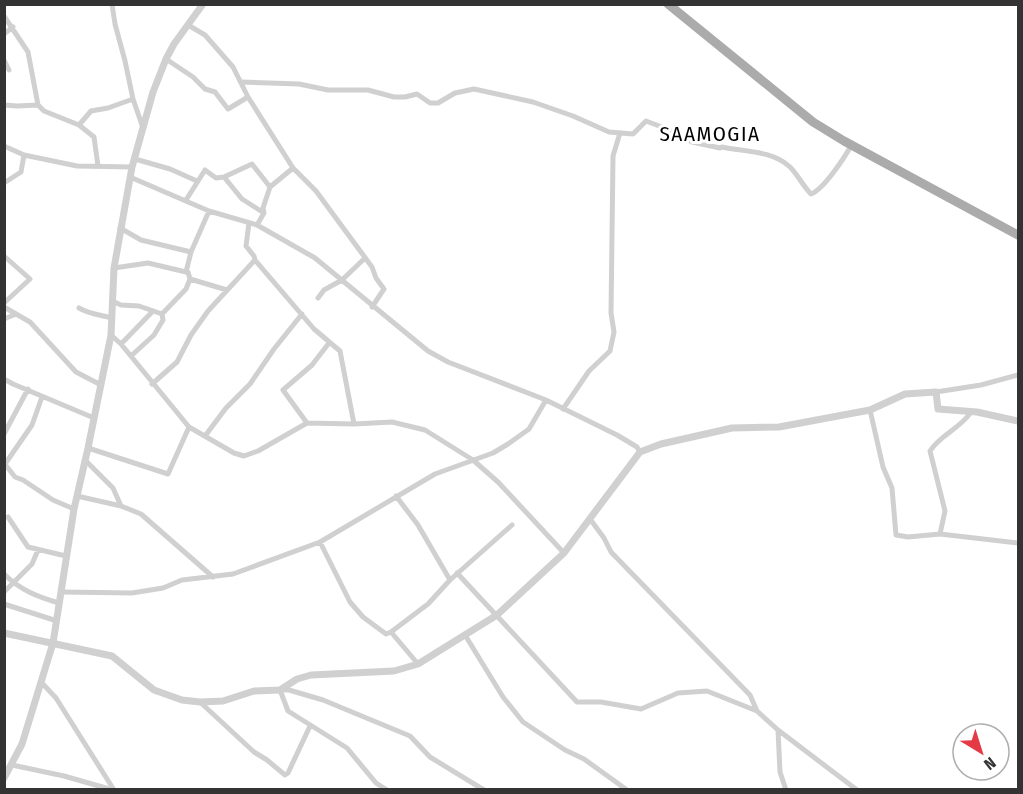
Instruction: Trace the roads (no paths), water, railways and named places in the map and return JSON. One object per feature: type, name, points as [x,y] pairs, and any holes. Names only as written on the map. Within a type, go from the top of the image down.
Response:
[{"type":"main road","points":[[668,4],[813,122],[1018,234]]},
{"type":"street","points":[[112,4],[133,99],[143,128]]},
{"type":"street","points":[[4,778],[22,744],[53,644],[74,509],[111,335],[114,268],[133,163],[153,92],[166,59],[203,4]]},
{"type":"street","points":[[4,16],[28,52],[38,105],[44,111],[79,124],[96,139],[98,166]]},
{"type":"street","points":[[188,25],[205,35],[233,67],[248,97],[293,168],[316,191],[365,258],[384,289],[372,307]]},
{"type":"street","points":[[4,34],[13,27]]},
{"type":"street","points":[[166,59],[193,77],[205,89],[215,92],[228,109],[248,97]]},
{"type":"street","points":[[4,60],[9,70]]},
{"type":"street","points":[[242,82],[299,84],[328,90],[368,90],[393,97],[417,94],[430,103],[438,103],[455,93],[474,89],[533,102],[609,132],[633,134],[646,121],[698,144],[772,155],[788,165],[807,190],[813,194],[831,174],[852,144]]},
{"type":"street","points":[[79,124],[91,111],[133,99]]},
{"type":"street","points":[[4,105],[38,105]]},
{"type":"street","points":[[564,409],[588,371],[610,351],[614,332],[611,313],[613,156],[620,133]]},
{"type":"street","points":[[4,146],[24,155],[77,166],[133,163],[170,169],[197,181]]},
{"type":"street","points":[[4,183],[21,172],[24,155]]},
{"type":"street","points":[[186,200],[206,170],[216,178],[224,177],[252,164],[270,186]]},
{"type":"street","points":[[256,225],[264,213],[263,208],[270,186],[293,168]]},
{"type":"street","points":[[130,177],[208,211],[256,225],[315,258],[428,351],[448,362],[546,400],[616,435],[637,447],[640,452]]},
{"type":"street","points":[[224,177],[242,199],[264,213]]},
{"type":"street","points":[[186,272],[191,252],[208,211]]},
{"type":"street","points":[[249,223],[246,246],[255,260],[329,343],[340,351],[354,424]]},
{"type":"street","points":[[120,228],[141,240],[191,252]]},
{"type":"street","points":[[4,256],[30,279],[4,305],[27,320],[40,332],[71,368],[101,385]]},
{"type":"street","points":[[318,297],[324,290],[342,280],[365,258]]},
{"type":"street","points":[[152,384],[182,356],[191,335],[208,311],[255,260]]},
{"type":"street","points":[[114,268],[148,263],[188,272],[190,279],[186,289],[162,314]]},
{"type":"street","points":[[190,279],[227,290]]},
{"type":"street","points":[[112,301],[121,305],[139,306],[162,314]]},
{"type":"street","points":[[79,308],[112,318]]},
{"type":"street","points":[[121,344],[153,311]]},
{"type":"street","points":[[4,319],[16,314]]},
{"type":"street","points":[[131,356],[154,335],[163,320],[162,314]]},
{"type":"street","points":[[204,436],[226,408],[250,384],[302,314]]},
{"type":"street","points":[[111,335],[189,426],[234,453],[244,456],[258,451],[307,423],[392,422],[424,430],[473,460],[498,482],[564,553]]},
{"type":"street","points":[[307,423],[283,390],[312,365],[329,343]]},
{"type":"street","points":[[280,690],[297,679],[311,675],[394,671],[418,664],[497,615],[564,553],[640,452],[661,444],[732,428],[779,427],[870,410],[905,394],[981,385],[1018,375]]},
{"type":"street","points":[[4,379],[94,418]]},
{"type":"street","points":[[4,434],[28,389]]},
{"type":"street","points":[[936,392],[938,409],[971,412],[1018,421]]},
{"type":"street","points":[[42,397],[32,425],[5,464],[15,477],[53,500],[74,509]]},
{"type":"street","points":[[62,592],[132,593],[163,588],[182,580],[233,574],[321,542],[435,474],[493,453],[529,429],[546,400]]},
{"type":"street","points":[[870,410],[884,467],[892,488],[896,535],[908,537],[940,534],[1018,543]]},
{"type":"street","points":[[940,534],[945,511],[930,451],[934,444],[967,418],[971,412]]},
{"type":"street","points":[[88,448],[168,474],[189,426]]},
{"type":"street","points":[[85,460],[113,488],[121,506]]},
{"type":"street","points":[[77,496],[121,506],[141,514],[213,577]]},
{"type":"street","points":[[396,496],[418,525],[450,580]]},
{"type":"street","points":[[8,517],[26,546],[66,556]]},
{"type":"street","points":[[590,519],[611,552],[750,695],[757,711]]},
{"type":"street","points":[[321,542],[350,602],[363,617],[386,634],[391,633],[428,604],[450,580],[512,525]]},
{"type":"street","points":[[4,592],[32,564],[38,550]]},
{"type":"street","points":[[458,573],[577,702],[601,702],[641,709],[678,693],[707,691],[757,711],[778,730],[857,789]]},
{"type":"street","points":[[4,574],[13,583],[39,598],[59,603]]},
{"type":"street","points":[[4,604],[57,621]]},
{"type":"street","points":[[4,633],[112,656],[154,690],[182,700],[200,702],[223,700],[254,691],[280,690],[290,690],[323,700],[410,736],[430,757],[484,789]]},
{"type":"street","points":[[391,633],[418,664]]},
{"type":"street","points":[[465,635],[503,697],[523,722],[565,750],[584,759],[627,789]]},
{"type":"street","points":[[42,683],[56,698],[113,789]]},
{"type":"street","points":[[280,690],[288,711],[347,748],[376,783],[387,789]]},
{"type":"street","points":[[200,702],[255,752],[285,775],[288,774],[310,726]]},
{"type":"street","points":[[778,730],[780,772],[786,789]]},
{"type":"street","points":[[12,765],[113,789]]},
{"type":"district","name":"SAAMOGIA","points":[[710,134]]}]
